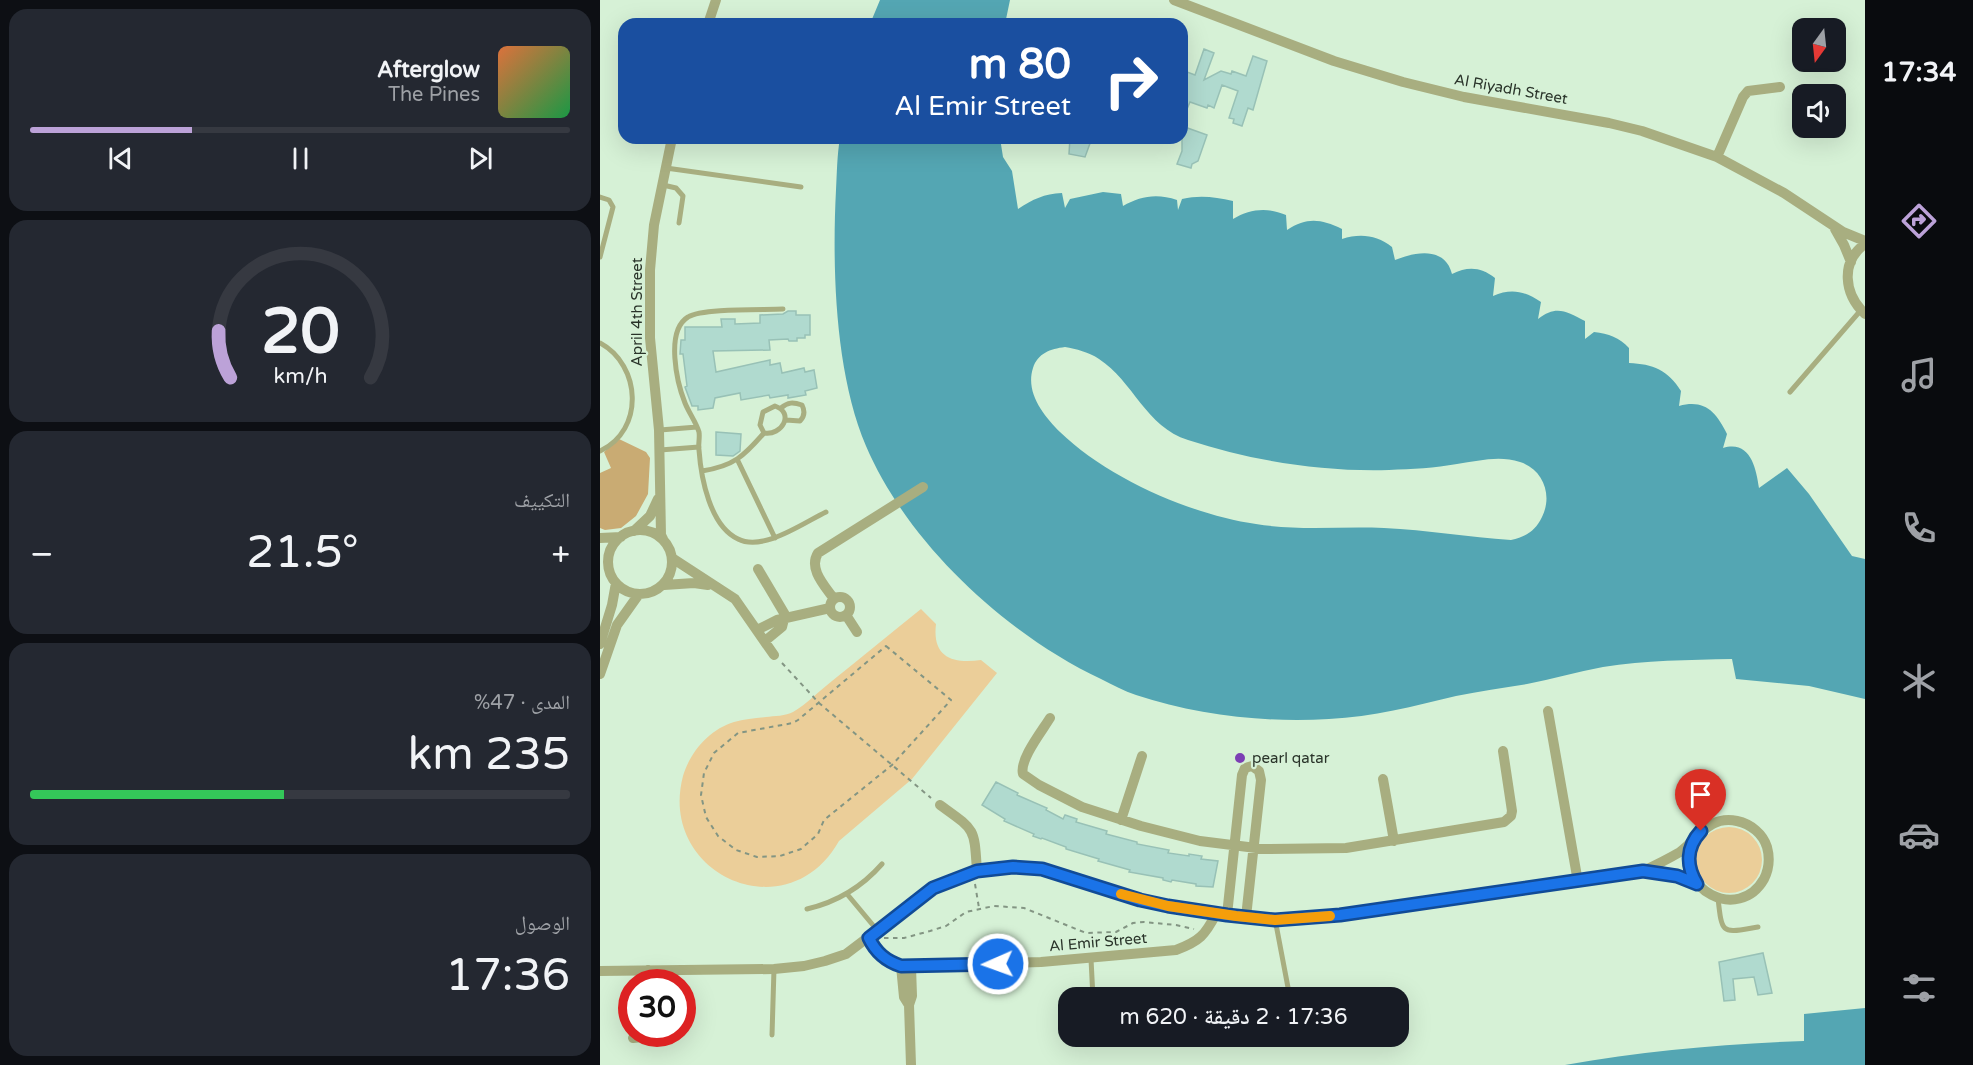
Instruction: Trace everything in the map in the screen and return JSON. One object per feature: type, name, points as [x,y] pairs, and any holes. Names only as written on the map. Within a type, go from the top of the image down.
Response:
[{"type":"street","points":[[710,18],[716,0]]},
{"type":"street","name":"Al Riyadh Street","points":[[1174,0],[1334,62],[1403,82],[1464,98],[1609,123],[1642,131],[1718,157],[1784,193],[1833,226],[1865,242],[1851,261],[1848,271],[1852,299],[1863,312]]},
{"type":"street","points":[[1718,157],[1743,97],[1748,91],[1780,87]]},
{"type":"street","name":"April 4th Street","points":[[663,540],[661,535],[659,430],[650,338],[650,306],[654,225],[671,144]]},
{"type":"street","name":"Al Riyadh Street","points":[[1833,226],[1845,245],[1851,261]]},
{"type":"street","name":"April 4th Street","points":[[633,531],[650,516],[657,502],[660,487]]},
{"type":"street","points":[[846,615],[836,616],[814,567],[814,560],[818,553],[923,487]]},
{"type":"street","points":[[600,538],[621,537],[633,531],[649,531],[663,540],[671,551],[672,558],[669,577],[664,585]]},
{"type":"street","points":[[600,644],[612,604],[614,580],[609,566],[610,553],[621,537]]},
{"type":"street","points":[[672,558],[735,599],[774,655]]},
{"type":"street","points":[[600,567],[626,591],[639,594],[652,592],[664,585],[694,583],[722,591]]},
{"type":"street","points":[[759,569],[786,619]]},
{"type":"street","points":[[601,669],[617,625],[639,594]]},
{"type":"street","points":[[757,630],[775,621],[832,604],[841,597],[848,601],[850,609],[846,615]]},
{"type":"street","points":[[846,615],[857,632]]},
{"type":"street","points":[[765,641],[782,627],[786,619]]},
{"type":"street","points":[[1548,711],[1578,882]]},
{"type":"street","points":[[1050,718],[1023,763],[1023,774],[1082,807],[1121,820],[1200,841],[1254,848],[1320,849],[1394,841],[1497,825],[1508,820],[1512,811],[1503,750]]},
{"type":"street","points":[[1121,820],[1142,756]]},
{"type":"street","points":[[1222,914],[1235,846],[1242,775],[1245,768],[1252,766],[1259,771],[1261,780],[1246,917]]},
{"type":"street","points":[[1383,779],[1394,841]]},
{"type":"street","points":[[940,805],[969,826],[975,837],[975,872]]},
{"type":"street","points":[[696,970],[774,969],[804,966],[846,954],[933,888],[975,872],[1013,867],[1042,869],[1140,900],[1222,914],[1275,920],[1340,915],[1643,871],[1670,858],[1711,824],[1730,820],[1748,825],[1759,833],[1766,844],[1769,863],[1766,875],[1759,886],[1749,894],[1737,899],[1718,898],[1706,893],[1697,884],[1689,866],[1689,854],[1693,841]]},
{"type":"street","points":[[1643,871],[1677,876],[1697,884]]},
{"type":"street","name":"Al Emir Street","points":[[906,966],[1091,959],[1176,950],[1200,939],[1222,914]]},
{"type":"street","points":[[874,935],[878,953],[892,963],[906,966],[904,997],[909,1005],[911,1065]]},
{"type":"street","points":[[600,970],[618,970]]},
{"type":"lane","points":[[665,168],[801,187]]},
{"type":"lane","points":[[661,185],[676,188],[683,196],[679,223]]},
{"type":"lane","points":[[600,197],[609,200],[614,207],[600,257]]},
{"type":"lane","points":[[783,309],[701,313],[688,317],[680,325],[676,334],[677,373],[684,399],[697,427],[704,486],[713,511],[726,530],[738,540],[766,542],[826,512]]},
{"type":"lane","points":[[1790,392],[1863,312]]},
{"type":"lane","points":[[600,343],[608,347],[620,359],[629,374],[633,390],[633,407],[618,438],[600,451]]},
{"type":"lane","points":[[781,408],[794,402],[802,405],[804,417],[800,421],[786,420]]},
{"type":"lane","points":[[775,406],[781,408],[786,420],[782,427],[770,434],[764,433],[760,425],[763,412],[775,406]]},
{"type":"lane","points":[[659,430],[697,427]]},
{"type":"lane","points":[[702,471],[720,468],[738,461],[764,433]]},
{"type":"lane","points":[[660,450],[699,447]]},
{"type":"lane","points":[[738,461],[775,538]]},
{"type":"lane","points":[[807,909],[847,894],[866,881],[882,864]]},
{"type":"lane","points":[[847,894],[874,935]]},
{"type":"lane","points":[[1718,898],[1721,925],[1725,930],[1731,932],[1758,927]]},
{"type":"lane","points":[[1275,920],[1288,987]]},
{"type":"lane","points":[[1091,959],[1092,987]]},
{"type":"lane","points":[[772,1035],[774,969]]},
{"type":"path","points":[[886,646],[951,700],[892,765],[824,820],[818,834],[801,849],[780,856],[757,857],[736,850],[718,836],[706,817],[701,795],[704,773],[714,753],[738,733],[793,723],[819,704],[886,646]]},
{"type":"path","points":[[774,655],[819,704],[940,805]]},
{"type":"path","points":[[975,872],[979,908]]},
{"type":"path","points":[[874,935],[904,938],[930,932],[946,926],[966,912],[979,908],[1024,908],[1086,933],[1110,933],[1133,923],[1144,922],[1207,931]]},
{"type":"shaded area","points":[[619,439],[646,452],[650,458],[648,494],[636,516],[621,528],[605,530],[600,528],[600,473],[611,468],[604,452]]},
{"type":"shaded area","points":[[921,609],[936,624],[937,644],[946,656],[961,661],[981,660],[997,673],[912,779],[839,841],[816,869],[789,883],[760,887],[732,880],[707,864],[689,840],[680,811],[683,776],[696,750],[709,736],[725,725],[793,712]]},
{"type":"shaded area","points":[[1729,827],[1742,830],[1752,837],[1759,847],[1762,860],[1759,873],[1752,883],[1742,890],[1729,893],[1716,890],[1706,883],[1699,873],[1696,860],[1699,847],[1706,837],[1716,830]]},
{"type":"water","points":[[880,0],[1010,0],[1006,18],[872,18]]},
{"type":"water","points":[[839,144],[1001,144],[1003,157],[1012,171],[1018,209],[1039,198],[1062,193],[1065,208],[1070,199],[1103,192],[1121,194],[1123,206],[1149,197],[1170,198],[1177,200],[1178,210],[1182,199],[1201,197],[1233,201],[1233,219],[1252,211],[1279,212],[1286,215],[1287,230],[1308,221],[1321,221],[1342,229],[1342,239],[1368,236],[1386,243],[1392,247],[1395,260],[1411,255],[1436,255],[1443,259],[1452,274],[1469,269],[1485,272],[1495,278],[1493,296],[1512,291],[1529,295],[1541,302],[1538,319],[1556,311],[1572,314],[1585,321],[1585,339],[1594,332],[1609,335],[1629,348],[1629,363],[1653,367],[1671,378],[1681,391],[1679,406],[1696,404],[1709,409],[1719,419],[1727,434],[1723,448],[1740,448],[1750,457],[1759,488],[1787,468],[1809,494],[1852,556],[1865,559],[1865,699],[1809,686],[1736,679],[1732,659],[1683,660],[1603,667],[1362,716],[1280,720],[1231,716],[1159,702],[1123,690],[1065,660],[996,611],[934,551],[907,517],[884,482],[866,446],[848,386],[838,320],[835,220]],"holes":[[[1065,347],[1087,353],[1111,368],[1161,425],[1188,440],[1237,454],[1287,464],[1338,469],[1406,469],[1488,459],[1512,460],[1528,465],[1540,477],[1546,492],[1545,509],[1533,529],[1526,535],[1511,540],[1384,528],[1272,526],[1231,519],[1178,503],[1101,465],[1060,432],[1042,411],[1034,395],[1031,377],[1038,359],[1045,353]]]},
{"type":"water","points":[[1865,1008],[1865,1065],[1565,1065],[1684,1049],[1804,1041],[1804,1014]]},
{"type":"building","points":[[1204,49],[1214,53],[1204,80],[1221,71],[1231,74],[1232,71],[1246,76],[1253,56],[1267,61],[1253,110],[1248,108],[1242,126],[1233,123],[1234,119],[1229,118],[1238,91],[1222,85],[1214,108],[1190,102],[1188,107],[1188,72],[1195,75]]},
{"type":"building","points":[[1188,128],[1207,135],[1198,161],[1192,164],[1191,168],[1177,164],[1182,144],[1188,144]]},
{"type":"building","points":[[1070,144],[1090,144],[1085,157],[1069,154]]},
{"type":"building","points":[[796,311],[796,315],[810,315],[810,335],[797,338],[797,341],[769,340],[770,350],[713,351],[716,372],[770,360],[770,365],[780,363],[782,373],[804,368],[805,372],[814,370],[817,388],[805,391],[806,395],[788,398],[788,395],[770,398],[769,395],[741,400],[740,393],[715,398],[713,408],[698,410],[698,406],[692,406],[685,387],[687,386],[683,354],[680,354],[681,340],[685,340],[685,327],[722,327],[721,319],[735,319],[735,324],[760,323],[760,315],[783,314]]},
{"type":"building","points":[[716,432],[741,434],[740,451],[733,456],[716,455]]},
{"type":"building","points":[[996,782],[1018,793],[1017,795],[1047,808],[1046,810],[1063,819],[1065,815],[1077,819],[1076,822],[1107,831],[1106,834],[1137,842],[1137,844],[1169,850],[1168,853],[1202,856],[1201,859],[1218,861],[1213,887],[1196,886],[1196,884],[1172,880],[1171,882],[1163,878],[1129,872],[1130,870],[1098,861],[1099,859],[1033,836],[1034,834],[1004,821],[1005,819],[982,805]]},
{"type":"building","points":[[1763,953],[1772,993],[1758,995],[1754,977],[1733,979],[1735,1000],[1724,1001],[1719,962]]},
{"type":"slow traffic","points":[[1121,894],[1168,906],[1236,916],[1275,920],[1330,916]]},
{"type":"place","name":"pearl qatar","points":[[1240,758]]},
{"type":"route","points":[[998,964],[901,966],[892,963],[878,953],[869,938],[933,888],[957,877],[995,868],[1042,869],[1140,900],[1227,915],[1275,920],[1340,915],[1643,871],[1663,872],[1697,884],[1689,866],[1689,854],[1693,841],[1701,831]]}]
